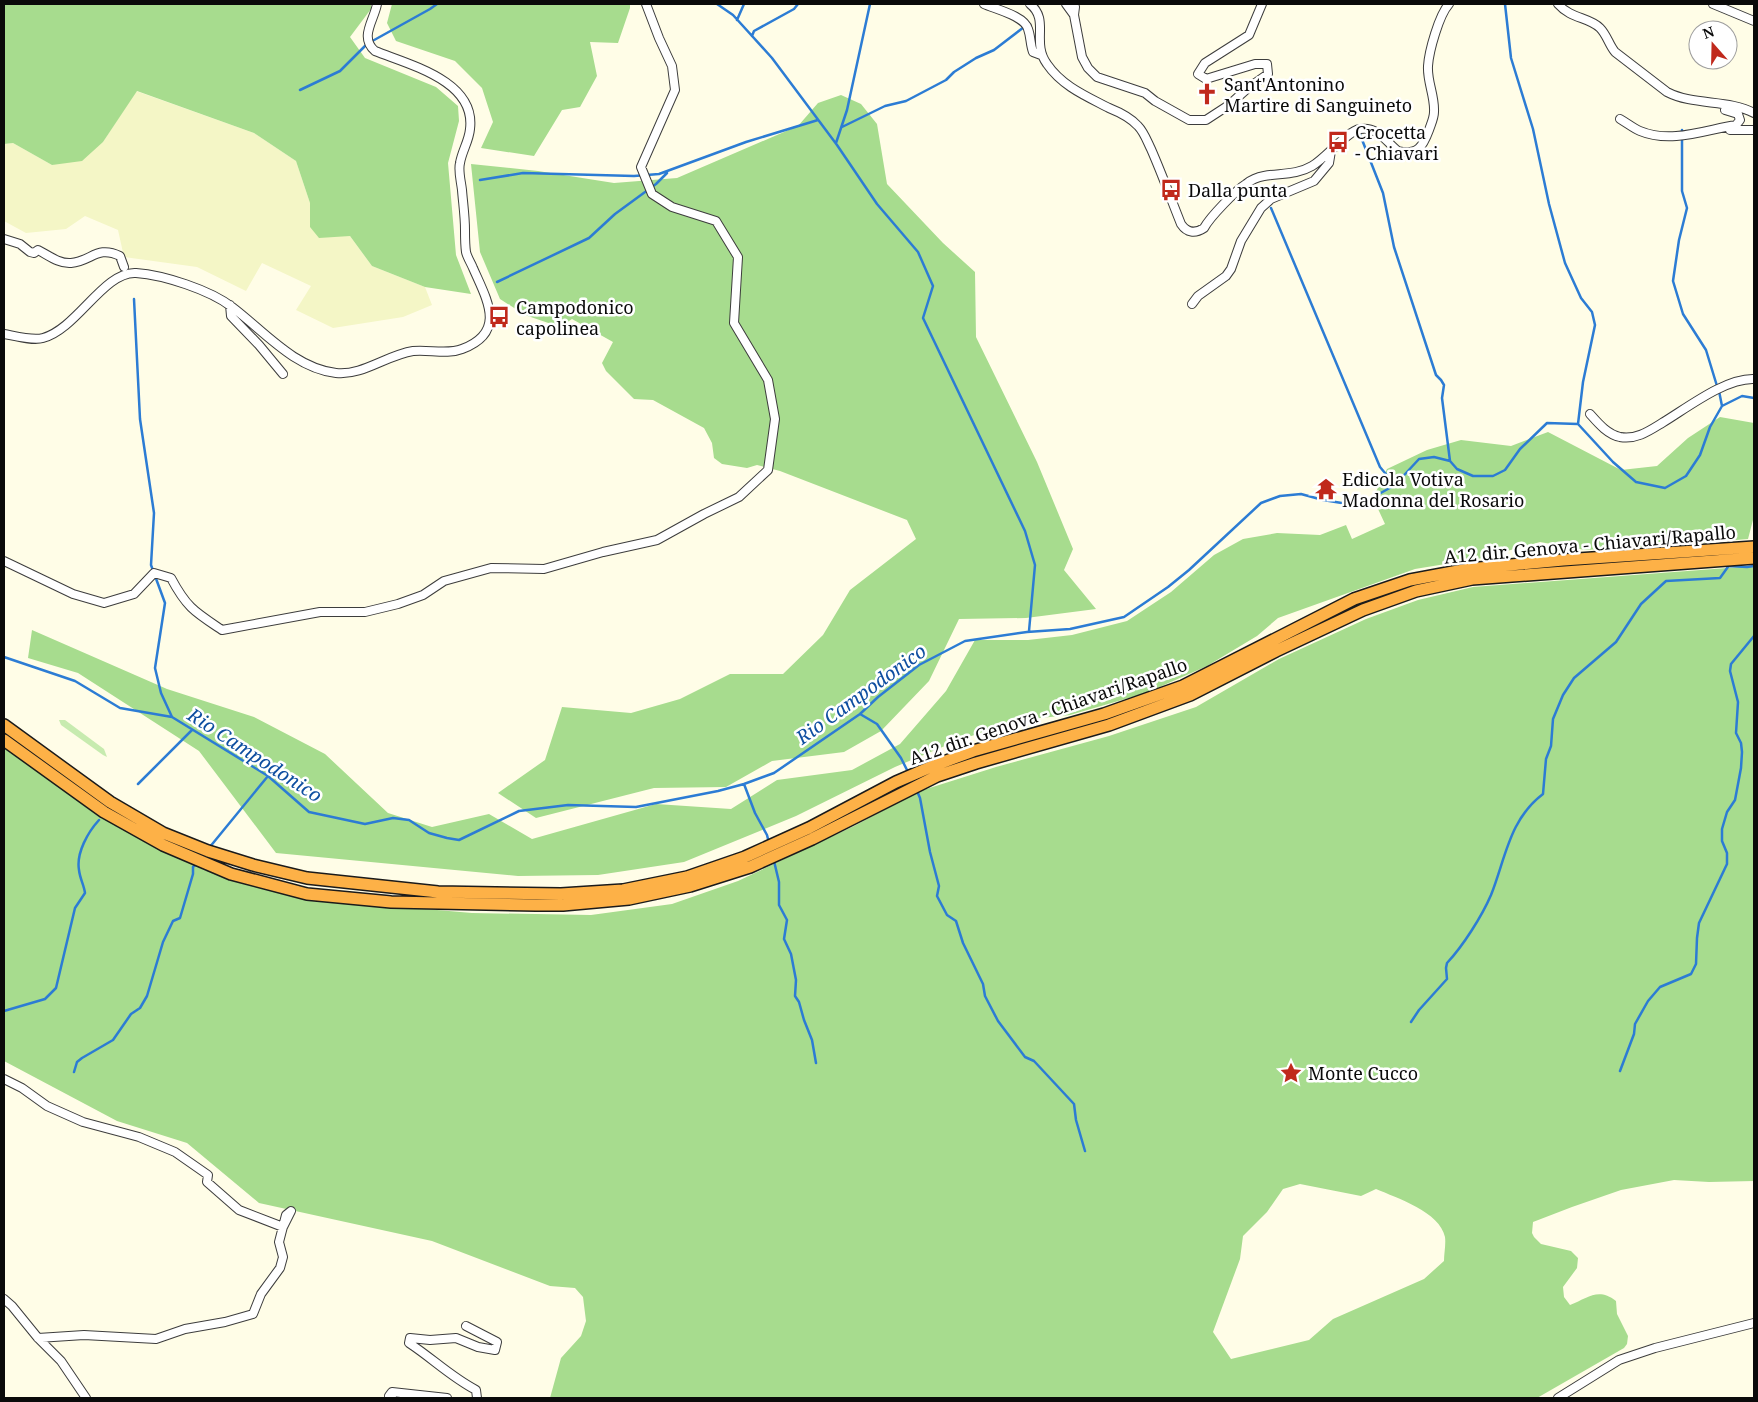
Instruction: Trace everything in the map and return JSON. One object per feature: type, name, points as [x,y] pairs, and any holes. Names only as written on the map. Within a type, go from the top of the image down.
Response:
[{"type":"highway","name":"A12 dir. Genova - Chiavari/Rapallo","points":[[438,898],[536,900],[561,894],[623,890],[688,882],[745,856],[810,834],[868,803],[935,771],[976,763],[1109,725],[1190,695],[1276,651],[1363,610],[1416,591],[1472,579],[1564,566],[1754,547]]},
{"type":"highway","points":[[1564,566],[1754,558]]},
{"type":"highway","points":[[4,725],[110,802],[163,833],[208,851],[253,865],[307,878],[438,898]]},
{"type":"highway","points":[[4,740],[104,812],[163,845],[231,874],[307,894],[391,902],[438,898]]},
{"type":"street","points":[[4,334],[43,338],[72,321],[111,282],[122,275],[134,273],[178,282],[198,289],[230,305],[296,359],[319,370],[338,373],[351,372],[413,351],[460,350],[478,340],[489,328],[490,310],[466,252],[459,165],[470,131],[471,114],[465,100],[441,78],[375,51],[370,46],[367,37],[378,4]]},
{"type":"street","points":[[4,561],[73,594],[104,603],[134,594],[154,573],[171,578],[181,596],[193,611],[222,630],[320,612],[365,612],[398,604],[423,595],[444,581],[491,568],[544,569],[603,552],[657,540],[739,497],[768,470],[775,419],[768,380],[734,323],[738,257],[716,221],[672,207],[652,194],[641,167],[675,90],[672,66],[646,4]]},
{"type":"street","points":[[984,4],[1024,20],[1028,27],[1030,46],[1033,52],[1041,55]]},
{"type":"street","points":[[1030,4],[1039,17],[1038,43],[1041,55],[1054,73],[1066,84],[1081,94],[1120,113],[1139,126],[1157,162],[1181,224],[1183,228],[1191,232],[1204,228],[1250,181],[1262,176],[1295,173],[1311,167],[1351,133],[1359,129],[1376,131],[1398,151],[1415,151],[1421,147],[1434,113],[1434,101],[1428,80],[1428,63],[1440,17],[1448,4]]},
{"type":"street","points":[[1066,4],[1074,15]]},
{"type":"street","points":[[1074,4],[1074,15],[1082,57],[1088,68],[1097,76],[1145,92],[1155,101],[1189,120],[1206,120],[1229,105],[1268,74],[1267,64],[1255,64],[1206,79],[1198,74],[1205,63],[1249,35],[1262,4]]},
{"type":"street","points":[[1558,4],[1571,15],[1600,28],[1615,52],[1667,92],[1677,97],[1752,111]]},
{"type":"street","points":[[1713,4],[1754,22]]},
{"type":"street","points":[[1620,119],[1641,131],[1663,136],[1699,133],[1736,125],[1740,120],[1738,114],[1722,109],[1721,105]]},
{"type":"street","points":[[1711,130],[1754,130]]},
{"type":"street","points":[[1192,304],[1198,296],[1226,276],[1231,269],[1241,241],[1261,208],[1271,199],[1314,181],[1329,163],[1331,151]]},
{"type":"street","points":[[4,240],[20,244],[30,252],[34,253],[38,250],[56,260],[70,263],[104,252],[111,252],[120,256],[124,267]]},
{"type":"street","points":[[230,305],[231,316],[283,374]]},
{"type":"street","points":[[1590,414],[1600,427],[1619,437],[1640,436],[1727,384],[1754,379]]},
{"type":"street","points":[[4,1079],[22,1088],[47,1106],[83,1122],[140,1137],[175,1152],[208,1175],[207,1182],[239,1210],[283,1227],[279,1242],[283,1257],[280,1268],[261,1294],[253,1314],[225,1322],[185,1329],[156,1339],[84,1335],[38,1338]]},
{"type":"street","points":[[4,1299],[61,1361],[86,1398]]},
{"type":"street","points":[[1558,1398],[1619,1360],[1655,1348],[1754,1323]]},
{"type":"street","points":[[466,1326],[497,1342],[495,1350],[478,1347],[456,1338],[430,1340],[410,1338],[409,1343],[425,1353],[457,1380],[476,1390],[477,1398]]},
{"type":"street","points":[[392,1398],[389,1396],[392,1392],[447,1398]]},
{"type":"green space","points":[[4,4],[371,4],[371,9],[350,37],[365,58],[436,87],[458,106],[459,121],[448,163],[456,255],[471,294],[425,287],[372,266],[350,236],[319,238],[310,227],[310,203],[296,161],[254,133],[137,91],[103,142],[82,161],[52,165],[13,143],[4,144]]},
{"type":"green space","points":[[392,4],[630,4],[630,8],[618,43],[590,42],[597,76],[580,107],[562,110],[534,156],[481,148],[493,122],[482,88],[455,61],[396,41],[387,23]]},
{"type":"green space","points":[[136,91],[254,133],[296,161],[310,203],[310,227],[350,236],[372,266],[425,287],[432,305],[403,317],[333,328],[296,310],[311,286],[262,263],[246,291],[197,267],[124,257],[118,230],[85,216],[66,229],[26,233],[4,221],[4,144],[13,143],[52,165],[103,142]]},
{"type":"green space","points":[[841,95],[861,104],[877,124],[887,184],[943,243],[975,272],[976,337],[1037,462],[1073,549],[1064,570],[1096,609],[1026,618],[959,619],[929,681],[881,731],[844,752],[772,761],[726,787],[654,788],[536,818],[498,793],[545,760],[562,707],[631,713],[680,699],[730,674],[783,674],[823,635],[850,590],[916,539],[907,520],[780,471],[757,465],[747,468],[722,464],[714,458],[712,443],[704,428],[653,400],[634,399],[606,371],[602,363],[613,342],[572,319],[560,327],[525,315],[500,299],[480,252],[471,164],[538,171],[614,183],[677,178],[798,126],[818,103]]},
{"type":"green space","points":[[1720,417],[1754,423],[1754,516],[1748,539],[1585,550],[1540,542],[1482,558],[1415,569],[1278,618],[1257,636],[1207,666],[1146,693],[1070,715],[1020,720],[959,740],[895,767],[796,816],[684,862],[598,875],[518,876],[276,853],[199,751],[78,673],[28,658],[32,630],[167,689],[254,717],[325,754],[388,813],[432,827],[489,814],[532,839],[656,804],[731,809],[777,780],[852,770],[900,744],[946,691],[975,640],[1028,640],[1072,635],[1127,621],[1171,592],[1214,555],[1243,539],[1277,533],[1320,535],[1346,525],[1352,539],[1385,524],[1373,498],[1387,469],[1427,450],[1461,440],[1511,446],[1548,432],[1621,470],[1657,466],[1688,438]]},
{"type":"green space","points":[[1754,566],[1754,1181],[1709,1182],[1674,1180],[1621,1190],[1533,1222],[1532,1233],[1541,1244],[1571,1251],[1578,1258],[1577,1268],[1563,1287],[1564,1297],[1570,1305],[1598,1294],[1610,1297],[1616,1301],[1617,1314],[1628,1336],[1627,1344],[1624,1348],[1537,1398],[550,1398],[561,1358],[581,1336],[586,1321],[583,1297],[575,1288],[550,1286],[432,1241],[259,1203],[187,1143],[117,1121],[4,1061],[4,745],[98,816],[204,870],[321,900],[472,913],[591,915],[672,904],[738,881],[854,826],[920,791],[996,767],[1109,736],[1196,707],[1279,659],[1366,619],[1418,600],[1473,587]],"holes":[[[1300,1184],[1361,1196],[1376,1189],[1427,1213],[1435,1220],[1445,1237],[1444,1261],[1424,1279],[1333,1319],[1309,1340],[1231,1359],[1213,1332],[1240,1259],[1243,1236],[1267,1212],[1283,1189]]]},
{"type":"green space","points":[[59,720],[65,720],[104,749],[107,757],[61,725]]},
{"type":"waterway","points":[[300,90],[340,71],[367,44],[437,4]]},
{"type":"waterway","points":[[717,4],[733,15],[772,58],[837,145],[877,204],[918,252],[933,286],[923,318],[1025,531],[1035,565],[1029,631]]},
{"type":"waterway","points":[[737,20],[744,4]]},
{"type":"waterway","points":[[752,36],[754,31],[794,9],[798,4]]},
{"type":"waterway","points":[[836,143],[847,110],[870,4]]},
{"type":"waterway","points":[[1505,4],[1511,58],[1533,129],[1549,204],[1565,263],[1581,298],[1592,312],[1595,325],[1583,382],[1578,424]]},
{"type":"waterway","points":[[842,127],[885,106],[906,101],[946,80],[954,72],[976,58],[994,50],[1024,27]]},
{"type":"waterway","points":[[480,180],[523,173],[634,176],[659,174],[746,142],[818,120]]},
{"type":"waterway","points":[[1682,130],[1682,191],[1687,208],[1679,240],[1673,281],[1683,314],[1706,350],[1717,386]]},
{"type":"waterway","points":[[1359,132],[1383,193],[1394,247],[1436,375],[1444,385],[1442,398],[1450,461]]},
{"type":"waterway","points":[[497,282],[589,238],[615,214],[656,184],[667,173]]},
{"type":"waterway","points":[[1271,208],[1380,467],[1395,485]]},
{"type":"waterway","points":[[134,299],[140,419],[154,513],[151,565],[165,603],[155,668],[161,693],[172,717]]},
{"type":"waterway","points":[[1719,391],[1722,406]]},
{"type":"waterway","name":"Rio Campodonico","points":[[4,657],[75,681],[120,708],[172,717],[268,776],[309,812],[365,824],[393,818],[409,820],[429,833],[459,840],[519,811],[568,805],[636,807],[718,791],[774,773],[860,714],[878,697],[919,665],[965,641],[1027,632],[1070,629],[1124,617],[1189,570],[1261,503],[1280,496],[1301,494],[1348,504],[1370,499],[1395,485],[1419,459],[1434,457],[1450,461],[1457,469],[1473,476],[1493,476],[1505,470],[1520,449],[1547,423],[1578,424],[1613,462],[1636,482],[1665,488],[1686,476],[1700,455],[1710,427],[1722,406],[1742,396],[1754,398]]},
{"type":"waterway","points":[[1411,1022],[1419,1010],[1447,979],[1447,963],[1466,940],[1487,903],[1516,827],[1523,815],[1543,794],[1546,759],[1551,746],[1553,719],[1563,695],[1574,678],[1616,642],[1641,604],[1666,581],[1720,578],[1730,564]]},
{"type":"waterway","points":[[1728,566],[1754,566]]},
{"type":"waterway","points":[[1620,1071],[1634,1034],[1635,1024],[1648,1001],[1660,987],[1691,974],[1696,964],[1699,923],[1727,864],[1727,853],[1722,841],[1722,829],[1727,812],[1735,800],[1742,752],[1741,743],[1736,733],[1738,702],[1730,671],[1731,664],[1754,636]]},
{"type":"waterway","points":[[860,714],[877,724],[901,758],[908,772]]},
{"type":"waterway","points":[[138,784],[192,730]]},
{"type":"waterway","points":[[209,848],[268,776]]},
{"type":"waterway","points":[[744,784],[769,843]]},
{"type":"waterway","points":[[917,791],[939,886],[937,896],[947,915],[956,921],[963,943],[983,984],[985,996],[998,1021],[1025,1057],[1034,1061],[1074,1104],[1076,1120],[1085,1151]]},
{"type":"waterway","points":[[4,1011],[45,999],[56,988],[75,908],[85,893],[80,873],[79,857],[87,837],[99,820]]},
{"type":"waterway","points":[[774,861],[779,882],[779,905],[787,920],[784,939],[791,954],[796,980],[795,996],[799,1002],[812,1040],[816,1063]]},
{"type":"waterway","points":[[74,1072],[77,1062],[113,1040],[131,1014],[140,1008],[147,996],[163,942],[173,921],[180,918],[193,874],[193,867],[196,864]]},
{"type":"place","name":"Sant'Antonino Martire di Sanguineto","points":[[1207,94]]},
{"type":"place","name":"Crocetta - Chiavari","points":[[1338,142]]},
{"type":"place","name":"Dalla punta","points":[[1171,190]]},
{"type":"place","name":"Campodonico capolinea","points":[[499,317]]},
{"type":"place","name":"Edicola Votiva Madonna del Rosario","points":[[1326,489]]},
{"type":"place","name":"Monte Cucco","points":[[1291,1073]]}]
